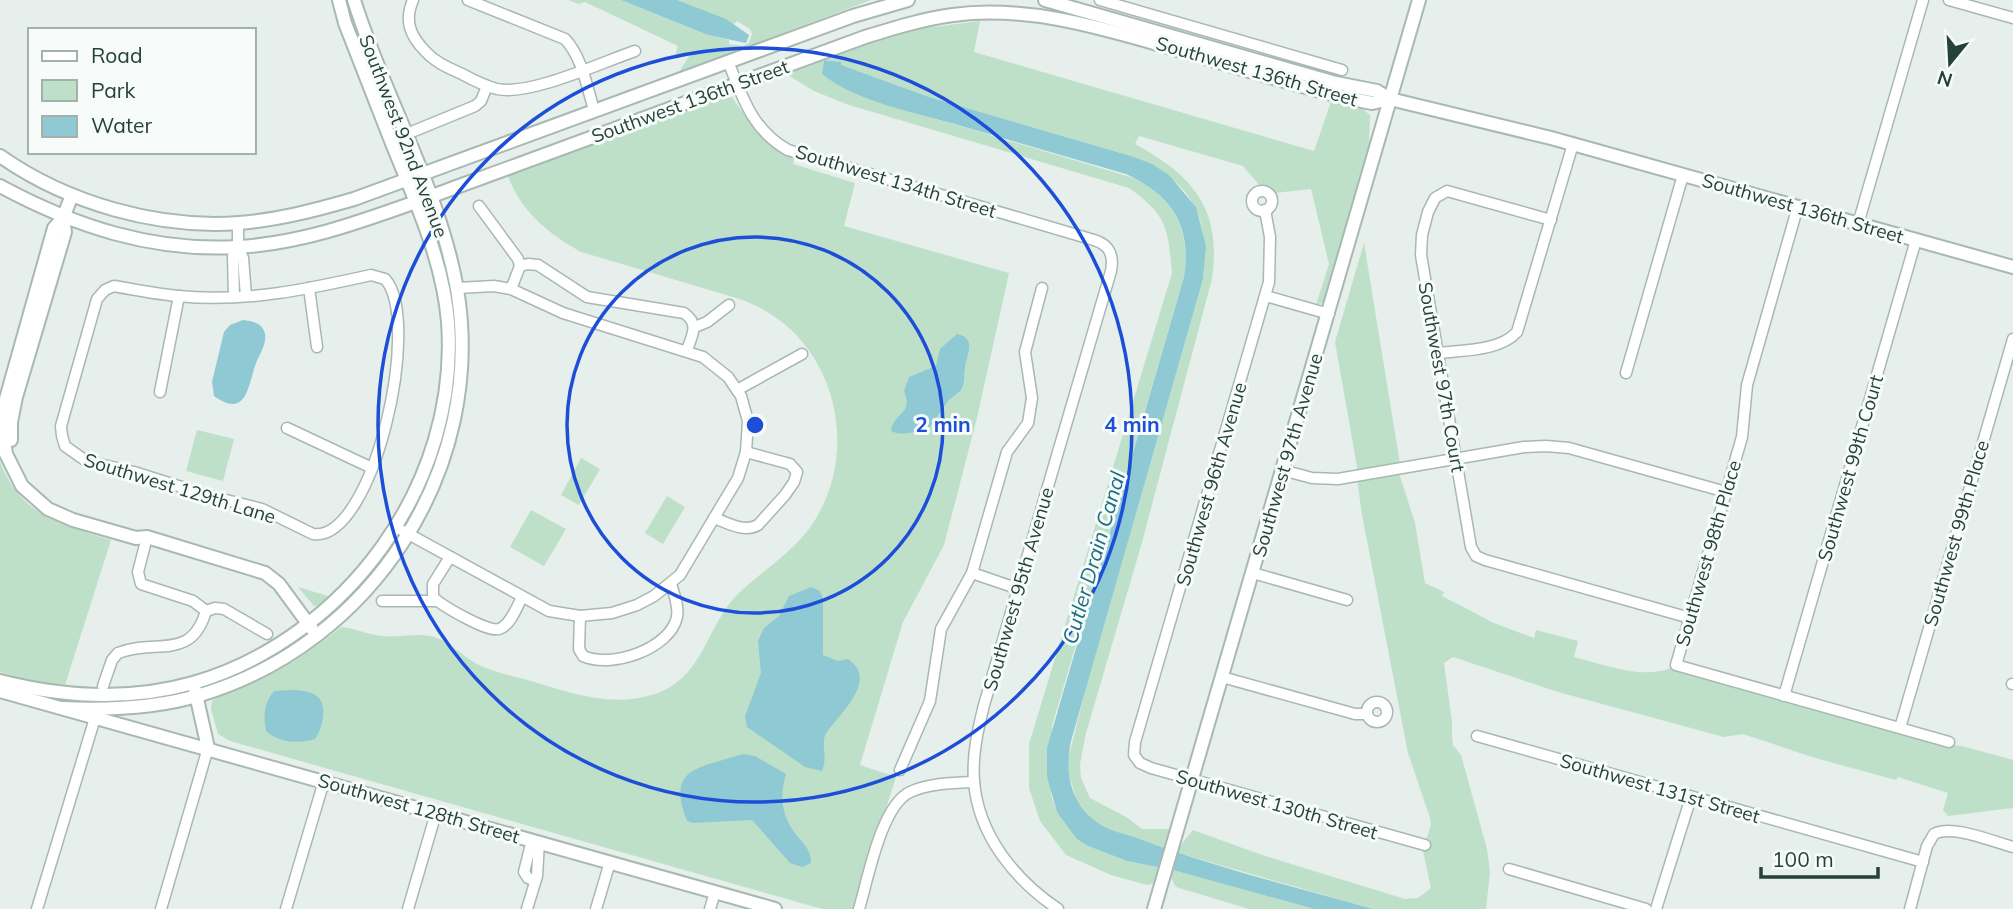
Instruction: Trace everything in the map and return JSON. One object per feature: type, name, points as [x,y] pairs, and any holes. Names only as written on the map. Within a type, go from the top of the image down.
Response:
[{"type":"street","name":"Southwest 92nd Avenue","points":[[193,683],[263,654],[309,625],[365,572],[396,527],[418,487],[442,409],[448,350],[444,291],[428,233],[345,23],[339,0]]},
{"type":"street","name":"Southwest 92nd Avenue","points":[[196,697],[268,668],[317,637],[350,609],[374,583],[409,534],[427,503],[456,411],[462,353],[457,288],[430,196],[354,0]]},
{"type":"street","points":[[413,0],[408,24],[411,34],[421,47],[440,64],[487,86],[505,90],[527,89],[635,51]]},
{"type":"street","points":[[468,0],[562,37],[570,44],[582,69],[594,110]]},
{"type":"street","name":"Southwest 136th Street","points":[[0,156],[72,195],[114,209],[154,218],[238,223],[303,213],[354,199],[853,16],[908,0]]},
{"type":"street","name":"Southwest 136th Street","points":[[1045,0],[1336,83],[1377,91],[1390,99],[1573,144],[2013,267]]},
{"type":"street","name":"Southwest 136th Street","points":[[1100,0],[1342,70]]},
{"type":"street","name":"Southwest 97th Avenue","points":[[1154,909],[1419,0]]},
{"type":"street","points":[[1858,224],[1923,0]]},
{"type":"street","points":[[1949,0],[2013,18]]},
{"type":"street","name":"Southwest 136th Street","points":[[0,186],[63,218],[133,238],[184,245],[238,247],[300,239],[355,224],[865,37],[913,22],[954,15],[993,13],[1049,17],[1089,25],[1342,97],[1372,103],[1390,99]]},
{"type":"street","name":"Southwest 134th Street","points":[[728,61],[758,126],[775,142],[793,152],[1094,240],[1107,247]]},
{"type":"street","points":[[414,131],[475,106],[480,102],[487,86]]},
{"type":"street","points":[[1440,353],[1489,346],[1507,341],[1517,332],[1573,144]]},
{"type":"street","points":[[1626,373],[1683,175]]},
{"type":"street","name":"Southwest 97th Court","points":[[1551,220],[1453,192],[1442,192],[1435,198],[1428,212],[1421,249],[1471,547],[1476,556],[1494,563],[1689,618]]},
{"type":"street","points":[[72,195],[63,218],[54,228],[4,406],[2,437],[10,465],[30,495],[54,513],[136,538],[147,537]]},
{"type":"street","points":[[479,206],[518,260],[520,266],[511,289]]},
{"type":"street","name":"Southwest 98th Place","points":[[1798,206],[1747,385],[1744,428],[1676,665],[1949,742]]},
{"type":"street","name":"Southwest 96th Avenue","points":[[1134,755],[1135,742],[1266,296],[1271,257],[1265,210]]},
{"type":"street","points":[[63,218],[65,232],[13,410],[10,432],[13,449],[26,477],[52,502],[69,510],[265,573],[279,584],[317,637]]},
{"type":"street","points":[[238,223],[238,247],[243,258],[246,296]]},
{"type":"street","name":"Southwest 99th Court","points":[[1784,696],[1916,240]]},
{"type":"street","points":[[234,297],[233,256],[238,247]]},
{"type":"street","name":"Southwest 95th Avenue","points":[[1058,909],[1020,878],[1003,859],[982,814],[974,782],[977,731],[1111,271],[1113,258],[1107,247]]},
{"type":"street","points":[[520,266],[528,264],[542,267],[589,298],[684,313],[693,321],[695,327],[687,350]]},
{"type":"street","points":[[160,392],[179,296],[246,296],[309,288],[370,275],[379,277],[390,286],[394,302],[398,366],[381,445],[372,468],[287,428]]},
{"type":"street","name":"Southwest 129th Lane","points":[[179,296],[114,286],[102,292],[97,299],[61,426],[65,446],[86,461],[262,509],[316,535],[331,531],[340,524],[372,468]]},
{"type":"street","points":[[396,527],[549,611],[580,616],[604,615],[637,605],[654,596],[671,584],[687,566],[741,471],[747,452],[747,414],[737,390],[716,366],[703,357],[563,313],[511,289],[494,286],[457,288]]},
{"type":"street","points":[[309,288],[317,348]]},
{"type":"street","points":[[900,770],[931,699],[941,629],[972,573],[1007,452],[1028,423],[1032,398],[1025,352],[1042,288]]},
{"type":"street","points":[[1266,296],[1329,314]]},
{"type":"street","points":[[695,327],[707,322],[729,304]]},
{"type":"street","name":"Southwest 99th Place","points":[[1900,728],[2013,339]]},
{"type":"street","points":[[737,390],[802,354]]},
{"type":"street","points":[[442,409],[456,411]]},
{"type":"street","points":[[1282,471],[1328,479],[1535,446],[1554,446],[1726,492]]},
{"type":"street","points":[[714,518],[736,526],[752,528],[758,525],[794,482],[797,472],[790,464],[747,452]]},
{"type":"street","points":[[147,537],[138,572],[141,584],[193,601],[206,611]]},
{"type":"street","points":[[450,557],[432,588],[433,597],[437,601],[489,629],[498,630],[506,624],[522,597]]},
{"type":"street","points":[[972,573],[1018,589]]},
{"type":"street","points":[[1253,573],[1347,600]]},
{"type":"street","points":[[580,616],[579,649],[583,656],[592,659],[617,659],[645,651],[659,641],[675,621],[677,606],[671,584]]},
{"type":"street","points":[[382,601],[437,601]]},
{"type":"street","points":[[206,611],[224,609],[267,634]]},
{"type":"street","points":[[103,685],[112,660],[118,653],[187,641],[200,629],[206,611]]},
{"type":"street","points":[[1222,677],[1355,714],[1367,713]]},
{"type":"street","points":[[0,681],[33,689],[88,695],[155,691],[193,683],[208,748],[161,909]]},
{"type":"street","name":"Southwest 128th Street","points":[[0,691],[775,909]]},
{"type":"street","name":"Southwest 128th Street","points":[[63,708],[142,706],[196,697]]},
{"type":"street","points":[[37,909],[95,718]]},
{"type":"street","name":"Southwest 131st Street","points":[[1477,737],[1923,862]]},
{"type":"street","name":"Southwest 130th Street","points":[[1134,755],[1145,766],[1425,845]]},
{"type":"street","points":[[286,909],[324,781]]},
{"type":"street","points":[[859,909],[886,818],[897,802],[905,794],[919,788],[974,782]]},
{"type":"street","points":[[1656,909],[1691,797]]},
{"type":"street","points":[[408,909],[436,813]]},
{"type":"street","points":[[1910,909],[1930,839],[1934,834],[1941,830],[1954,831],[2013,847]]},
{"type":"street","points":[[527,909],[536,881],[528,878],[524,872],[535,841]]},
{"type":"street","points":[[596,909],[610,863]]},
{"type":"street","points":[[1509,869],[1646,909]]},
{"type":"street","points":[[710,909],[715,892]]},
{"type":"green space","points":[[568,0],[621,0],[708,35],[729,40],[729,44],[743,46],[749,43],[752,34],[750,29],[737,21],[734,24],[677,0],[871,0],[679,72],[691,53],[675,56],[678,46],[585,2],[579,4]]},
{"type":"green space","points":[[980,21],[974,52],[1314,151],[1331,102],[1360,107],[1370,115],[1369,149],[1328,296],[1324,302],[1316,305],[1329,264],[1311,189],[1275,193],[1267,187],[1261,187],[1243,166],[1139,136],[1135,144],[1173,169],[1199,198],[1208,214],[1212,233],[1212,279],[1141,546],[1086,733],[1080,764],[1081,778],[1090,798],[1128,818],[1142,829],[1172,829],[1165,848],[1111,831],[1093,820],[1077,801],[1069,775],[1068,759],[1203,279],[1203,236],[1199,218],[1192,202],[1169,177],[1131,156],[929,97],[840,65],[841,62],[826,60],[874,40],[925,28]]},
{"type":"green space","points":[[824,60],[822,74],[842,87],[879,102],[1134,178],[1160,196],[1177,218],[1185,245],[1184,277],[1052,726],[1051,795],[1057,812],[1088,846],[1127,861],[1159,867],[1156,883],[1147,885],[1111,875],[1066,855],[1040,821],[1029,788],[1029,744],[1172,273],[1167,233],[1151,206],[1129,188],[849,105],[814,91],[786,74]]},
{"type":"green space","points":[[727,95],[732,97],[766,139],[794,158],[793,164],[855,183],[844,226],[1009,273],[977,418],[944,545],[903,622],[860,765],[896,777],[854,909],[822,909],[230,741],[218,734],[211,709],[212,701],[216,698],[250,685],[282,668],[341,627],[382,636],[434,637],[484,667],[570,693],[616,700],[648,696],[667,689],[681,679],[693,666],[718,621],[739,593],[790,550],[808,531],[829,491],[836,461],[837,431],[832,400],[822,372],[806,346],[784,324],[751,304],[581,252],[537,221],[520,201],[508,176]]},
{"type":"green space","points":[[1364,243],[1400,464],[1358,472],[1335,342]]},
{"type":"green space","points":[[197,430],[234,439],[223,481],[186,471]]},
{"type":"green space","points":[[581,458],[600,469],[579,505],[561,495]]},
{"type":"green space","points":[[0,462],[19,495],[45,516],[111,540],[65,685],[32,682],[0,672]]},
{"type":"green space","points":[[1399,473],[1415,523],[1425,583],[1444,592],[1442,596],[1494,623],[1534,638],[1536,630],[1578,641],[1574,657],[1635,672],[1671,668],[1940,743],[2013,760],[2013,808],[1948,816],[1943,810],[1948,793],[1898,777],[1896,780],[1815,758],[1743,734],[1724,737],[1558,692],[1453,657],[1444,663],[1453,745],[1461,755],[1487,849],[1490,872],[1486,909],[1373,909],[1178,853],[1180,846],[1193,830],[1262,855],[1405,899],[1418,898],[1431,888],[1423,851],[1431,824],[1430,818],[1408,753],[1357,479]]},
{"type":"green space","points":[[667,496],[685,507],[663,544],[645,533]]},
{"type":"green space","points":[[531,510],[566,529],[544,566],[510,547]]},
{"type":"green space","points":[[298,587],[331,597],[314,606]]},
{"type":"green space","points":[[1173,870],[1314,909],[1249,909],[1176,887],[1171,878]]},
{"type":"water","points":[[621,0],[677,0],[726,19],[749,35],[746,43],[708,35]]},
{"type":"water","points":[[824,60],[841,62],[841,65],[929,97],[1152,164],[1169,175],[1196,207],[1206,246],[1203,279],[1071,741],[1071,783],[1085,811],[1110,830],[1228,868],[1373,909],[1314,909],[1173,870],[1127,861],[1077,839],[1057,812],[1047,777],[1047,748],[1184,277],[1185,242],[1181,228],[1167,202],[1142,182],[1126,174],[869,99],[836,84],[822,74]]},
{"type":"water","points":[[243,320],[260,325],[265,338],[247,391],[239,402],[233,404],[214,396],[212,382],[224,332],[230,325]]},
{"type":"water","points":[[957,334],[969,343],[961,390],[948,401],[929,428],[905,433],[891,431],[907,405],[904,391],[909,377],[936,366],[940,349]]},
{"type":"water","points":[[811,587],[820,591],[823,598],[823,655],[838,661],[848,659],[857,668],[860,677],[853,697],[825,735],[822,771],[805,767],[747,727],[745,716],[761,673],[758,641],[764,628],[779,616],[789,596]]},
{"type":"water","points":[[274,691],[312,693],[321,701],[323,718],[315,739],[289,741],[266,731],[265,710],[271,695]]},
{"type":"water","points":[[743,754],[755,756],[786,774],[782,796],[784,809],[788,823],[807,848],[811,863],[802,867],[790,863],[752,820],[687,821],[681,803],[684,779],[701,767]]},
{"type":"water label","name":"Cutler Drain Canal","points":[[1094,558]]}]
